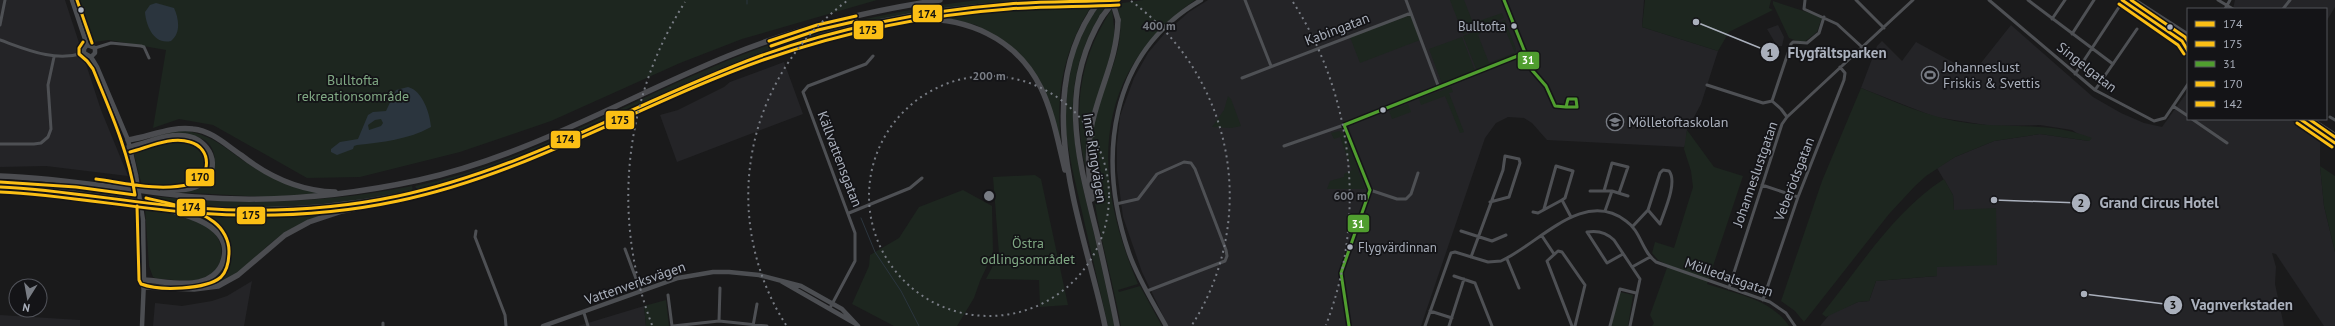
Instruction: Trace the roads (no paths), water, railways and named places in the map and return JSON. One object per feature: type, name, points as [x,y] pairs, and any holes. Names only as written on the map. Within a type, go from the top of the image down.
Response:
[{"type":"highway","points":[[108,186],[196,197],[252,199],[324,196],[376,188],[443,174],[498,157],[570,127],[728,56],[776,38],[817,25],[914,0]]},
{"type":"highway","points":[[817,25],[875,11],[940,0]]},
{"type":"highway","name":"Inre Ringvägen","points":[[1100,0],[1091,13],[1073,48],[1066,75],[1062,104],[1064,142],[1080,221],[1105,326]]},
{"type":"highway","points":[[1097,235],[1089,177],[1088,147],[1094,113],[1116,46],[1118,20],[1114,0]]},
{"type":"highway","name":"Inre Ringvägen","points":[[1114,0],[1102,17],[1088,44],[1076,87],[1074,110],[1080,162],[1117,326]]},
{"type":"highway","points":[[144,287],[194,290],[218,286],[238,275],[285,235],[314,220],[357,208],[411,197],[533,156],[714,74],[780,49],[851,28],[888,20],[976,7],[1061,1],[1119,0]]},
{"type":"highway","points":[[888,20],[925,18],[967,24],[993,36],[1018,56],[1035,77],[1051,115],[1080,221]]},
{"type":"highway","points":[[128,140],[174,129],[196,129],[217,138],[267,173],[294,185],[328,192],[376,188]]},
{"type":"highway","points":[[0,176],[162,190],[187,189],[202,183],[211,173],[211,153],[202,141],[191,136],[172,136],[129,147]]},
{"type":"highway","points":[[0,187],[49,190],[144,202],[227,209],[303,209],[385,198],[446,185]]},
{"type":"highway","points":[[144,202],[188,215],[205,222],[219,234],[225,252],[223,262],[218,271],[204,281],[192,283],[144,280]]},
{"type":"street","points":[[0,24],[5,0]]},
{"type":"street","points":[[72,0],[87,45],[94,48],[111,43],[141,46],[144,47],[149,58]]},
{"type":"street","points":[[1166,326],[1146,291],[1130,254],[1116,204],[1112,147],[1115,121],[1122,95],[1134,68],[1148,45],[1166,25],[1201,0]]},
{"type":"street","points":[[1245,0],[1271,66]]},
{"type":"street","points":[[1406,0],[1439,88]]},
{"type":"street","points":[[1504,0],[1532,70],[1546,86],[1555,106],[1566,107]]},
{"type":"street","points":[[1805,0],[1804,9],[1824,17],[1844,28],[1862,47]]},
{"type":"street","points":[[1856,0],[1884,28]]},
{"type":"street","points":[[1905,0],[1909,4]]},
{"type":"street","name":"Johanneslustgatan","points":[[1729,288],[1782,124],[1787,117],[1913,0]]},
{"type":"street","name":"Singelgatan","points":[[1989,0],[2095,90],[2111,100],[2154,121],[2165,118],[2187,85]]},
{"type":"street","points":[[2028,0],[2113,64]]},
{"type":"street","points":[[2052,19],[2065,0]]},
{"type":"street","points":[[2072,34],[2094,0]]},
{"type":"street","points":[[2075,74],[2093,49],[2123,0],[2177,37],[2187,50]]},
{"type":"street","points":[[2134,0],[2187,34]]},
{"type":"street","points":[[2218,0],[2232,8]]},
{"type":"street","points":[[2226,8],[2230,0]]},
{"type":"street","points":[[2284,8],[2290,0]]},
{"type":"street","name":"Kabingatan","points":[[1242,78],[1411,14]]},
{"type":"street","points":[[1772,100],[1793,42],[1807,43],[1818,33],[1824,17]]},
{"type":"street","points":[[2095,90],[2137,29]]},
{"type":"street","points":[[0,40],[54,57],[68,57],[84,53],[91,57],[128,140],[136,175],[143,220],[144,287],[142,326]]},
{"type":"street","points":[[84,53],[84,49],[87,45]]},
{"type":"street","points":[[91,57],[95,53],[94,48]]},
{"type":"street","points":[[1284,146],[1344,125],[1525,53]]},
{"type":"street","name":"Källvattensgatan","points":[[830,308],[857,254],[855,233],[849,213],[803,92],[808,86],[866,64],[873,56]]},
{"type":"street","points":[[0,144],[41,143],[48,137],[51,129],[48,85],[54,57]]},
{"type":"street","name":"Veberödsgatan","points":[[1764,300],[1798,197],[1844,80],[1845,73],[1840,67]]},
{"type":"street","points":[[1707,85],[1763,103],[1772,100]]},
{"type":"street","points":[[1772,100],[1787,117]]},
{"type":"street","points":[[2173,106],[2187,115]]},
{"type":"street","points":[[2330,117],[2335,120]]},
{"type":"street","points":[[2193,120],[2227,143]]},
{"type":"street","points":[[2301,120],[2335,143]]},
{"type":"street","points":[[2312,120],[2335,135]]},
{"type":"street","points":[[1344,125],[1370,190],[1341,273],[1349,326]]},
{"type":"street","points":[[1471,257],[1490,202],[1503,170],[1505,156],[1519,159],[1520,163],[1510,196],[1490,202]]},
{"type":"street","points":[[1116,204],[1138,199],[1158,174],[1184,162],[1191,163],[1195,169],[1226,250],[1227,256],[1222,262],[1146,291]]},
{"type":"street","points":[[1604,191],[1612,163],[1628,166],[1618,193]]},
{"type":"street","points":[[1533,212],[1544,209],[1565,198],[1573,170],[1556,166],[1544,209]]},
{"type":"street","points":[[1633,226],[1648,210],[1660,172],[1663,170],[1670,171],[1672,177],[1671,189],[1660,224],[1648,210]]},
{"type":"street","points":[[1370,190],[1404,200],[1411,194],[1418,173]]},
{"type":"street","points":[[849,213],[910,188],[922,178]]},
{"type":"street","points":[[1762,185],[1798,197]]},
{"type":"street","points":[[1590,191],[1612,191],[1628,196]]},
{"type":"street","points":[[1606,212],[1612,191]]},
{"type":"street","points":[[1562,200],[1571,217]]},
{"type":"street","name":"Mölledalsgatan","points":[[1430,311],[1450,254],[1455,252],[1492,262],[1506,259],[1571,217],[1589,211],[1606,212],[1620,216],[1633,226],[1650,257],[1663,266],[1764,300],[1786,313],[1795,326]]},
{"type":"street","points":[[476,231],[475,236],[505,315],[506,326]]},
{"type":"street","points":[[1461,231],[1492,241],[1506,235]]},
{"type":"street","points":[[1623,254],[1607,263],[1587,232],[1598,231],[1608,235],[1623,254],[1640,279],[1630,326]]},
{"type":"street","points":[[1542,236],[1554,254]]},
{"type":"street","points":[[625,249],[641,292]]},
{"type":"street","points":[[1558,251],[1562,252],[1585,285],[1573,326],[1547,261],[1558,251]]},
{"type":"street","points":[[1632,267],[1650,257]]},
{"type":"street","points":[[1506,259],[1519,288]]},
{"type":"street","name":"Vattenverksvägen","points":[[553,326],[678,278],[713,272],[743,273],[801,286],[833,303],[850,316],[858,325]]},
{"type":"street","points":[[1454,276],[1475,283],[1492,326]]},
{"type":"street","points":[[1449,326],[1464,279]]},
{"type":"street","name":"Vattenverksvägen","points":[[778,280],[858,325]]},
{"type":"street","points":[[719,321],[720,288]]},
{"type":"street","points":[[1610,326],[1620,289],[1636,293]]},
{"type":"street","points":[[668,295],[672,326],[719,321],[767,326]]},
{"type":"street","points":[[753,324],[757,304]]},
{"type":"street","points":[[1425,326],[1430,311],[1452,318]]},
{"type":"street","points":[[584,313],[588,326]]},
{"type":"street","name":"Vattenverksvägen","points":[[543,326],[571,318]]},
{"type":"waterway","points":[[861,218],[875,252],[901,291],[919,326]]},
{"type":"place","name":"Flygfältsparken","points":[[1696,22]]},
{"type":"place","name":"Bulltofta","points":[[1514,26]]},
{"type":"place","name":"Johanneslust Friskis & Svettis","points":[[1930,75]]},
{"type":"place","name":"Mölletoftaskolan","points":[[1615,122]]},
{"type":"place","name":"Grand Circus Hotel","points":[[1994,200]]},
{"type":"place","name":"Flygvärdinnan","points":[[1350,247]]},
{"type":"place","name":"Vagnverkstaden","points":[[2084,294]]},
{"type":"park label","name":"Bulltofta rekreationsområde","points":[[353,88]]},
{"type":"park label","name":"Östra odlingsområdet","points":[[1028,252]]}]
